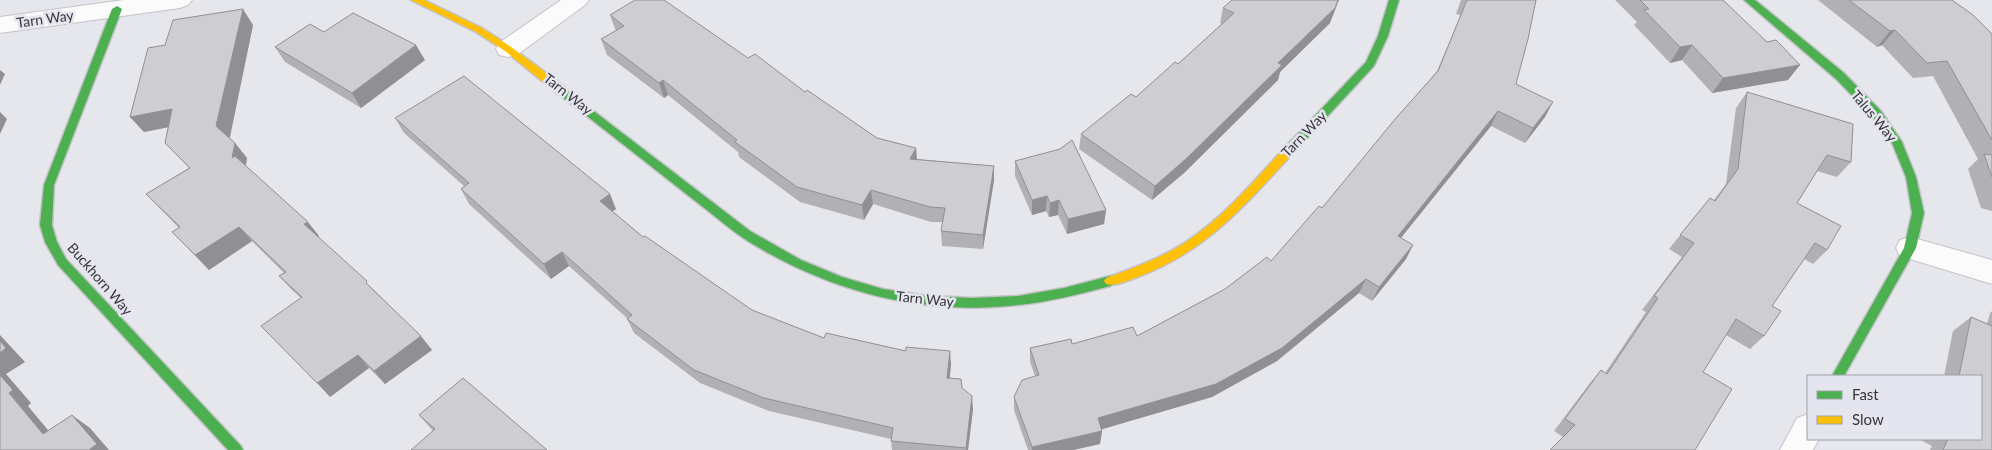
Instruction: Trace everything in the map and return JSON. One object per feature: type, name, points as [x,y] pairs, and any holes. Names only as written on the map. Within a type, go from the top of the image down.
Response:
[{"type":"street","name":"Tarn Way","points":[[0,25],[180,0]]},
{"type":"street","name":"Tarn Way","points":[[416,0],[479,30],[508,49],[753,239],[788,260],[832,280],[877,294],[942,302],[1003,302],[1068,293],[1116,280],[1159,264],[1199,239],[1231,210],[1370,64],[1383,36],[1394,0]]},
{"type":"street","points":[[508,49],[577,0]]},
{"type":"street","name":"Talus Way","points":[[1749,0],[1840,76],[1876,114],[1897,142],[1911,177],[1918,213],[1910,248],[1839,375]]},
{"type":"street","name":"Buckhorn Way","points":[[117,9],[49,186],[44,216],[50,242],[62,262],[236,450]]},
{"type":"street","points":[[1910,248],[1992,272]]},
{"type":"street","points":[[1796,450],[1807,430]]},
{"type":"building","points":[[635,0],[664,0],[748,58],[755,54],[805,92],[807,90],[877,138],[916,148],[910,159],[994,166],[983,235],[941,231],[945,208],[930,207],[871,190],[862,205],[797,187],[735,142],[737,140],[663,80],[659,83],[601,39],[624,26],[610,15]]},
{"type":"building","points":[[1232,0],[1338,0],[1335,8],[1278,63],[1282,65],[1187,158],[1155,186],[1081,134],[1131,94],[1136,97],[1175,62],[1178,64],[1234,13],[1223,8]]},
{"type":"building","points":[[1467,0],[1536,0],[1516,84],[1553,102],[1533,128],[1498,111],[1398,236],[1413,245],[1379,287],[1366,279],[1282,348],[1216,384],[1098,418],[1102,431],[1032,447],[1014,397],[1022,380],[1039,375],[1030,348],[1071,339],[1072,344],[1133,327],[1137,336],[1225,289],[1267,257],[1271,261],[1319,206],[1322,208],[1396,118],[1438,71]]},
{"type":"building","points":[[1640,0],[1723,0],[1767,42],[1776,40],[1800,65],[1723,78],[1692,45],[1680,47],[1644,10],[1649,9]]},
{"type":"building","points":[[1849,0],[1952,0],[1973,15],[1992,34],[1992,140],[1947,61],[1927,63],[1895,30],[1890,31]]},
{"type":"building","points":[[243,9],[216,126],[235,143],[232,158],[235,156],[308,222],[304,224],[367,281],[366,283],[421,336],[374,371],[358,355],[317,383],[261,326],[302,297],[279,276],[286,272],[239,227],[195,255],[172,232],[180,227],[146,194],[190,168],[165,143],[172,109],[130,117],[148,48],[165,45],[173,20]]},
{"type":"building","points":[[353,13],[416,45],[352,93],[275,47],[310,24],[324,32]]},
{"type":"building","points":[[464,76],[610,194],[600,201],[643,237],[645,236],[752,310],[824,338],[826,333],[906,351],[906,347],[950,351],[947,378],[961,379],[962,388],[972,396],[966,448],[891,441],[893,428],[764,398],[694,370],[627,319],[632,315],[562,252],[544,264],[461,189],[469,183],[395,118]]},
{"type":"building","points":[[1747,92],[1853,124],[1851,162],[1827,155],[1797,203],[1841,226],[1827,250],[1815,243],[1772,306],[1781,311],[1764,336],[1736,319],[1703,372],[1732,389],[1695,450],[1550,450],[1575,425],[1565,419],[1601,370],[1607,374],[1658,298],[1654,296],[1694,243],[1680,235],[1710,198],[1715,201],[1738,169]]},
{"type":"building","points":[[1072,140],[1106,210],[1068,219],[1059,200],[1050,203],[1047,196],[1032,200],[1015,161],[1060,149]]},
{"type":"building","points":[[1984,154],[1992,155],[1992,177]]},
{"type":"building","points":[[1971,317],[1992,326],[1992,450],[1943,450],[1948,440],[1982,440],[1982,375],[1959,375]]},
{"type":"building","points":[[0,341],[6,348],[0,353]]},
{"type":"building","points":[[0,375],[13,390],[9,393],[43,434],[72,415],[97,444],[89,450],[0,450]]},
{"type":"building","points":[[463,378],[547,450],[411,450],[435,429],[419,415]]},
{"type":"traffic: fast","points":[[1294,145],[1370,64],[1383,36],[1394,0]]},
{"type":"traffic: fast","points":[[1749,0],[1840,76],[1877,114],[1897,142],[1911,177],[1918,213],[1910,248],[1839,375]]},
{"type":"traffic: fast","points":[[117,9],[49,185],[46,225],[51,242],[62,262],[236,450]]},
{"type":"traffic: fast","points":[[561,90],[746,234],[797,263],[840,281],[883,294],[928,301],[972,303],[1018,300],[1064,293],[1110,281]]},
{"type":"traffic: slow","points":[[416,0],[479,30],[508,49],[561,90]]},
{"type":"traffic: slow","points":[[1110,281],[1156,264],[1199,239],[1225,218],[1294,145]]}]
